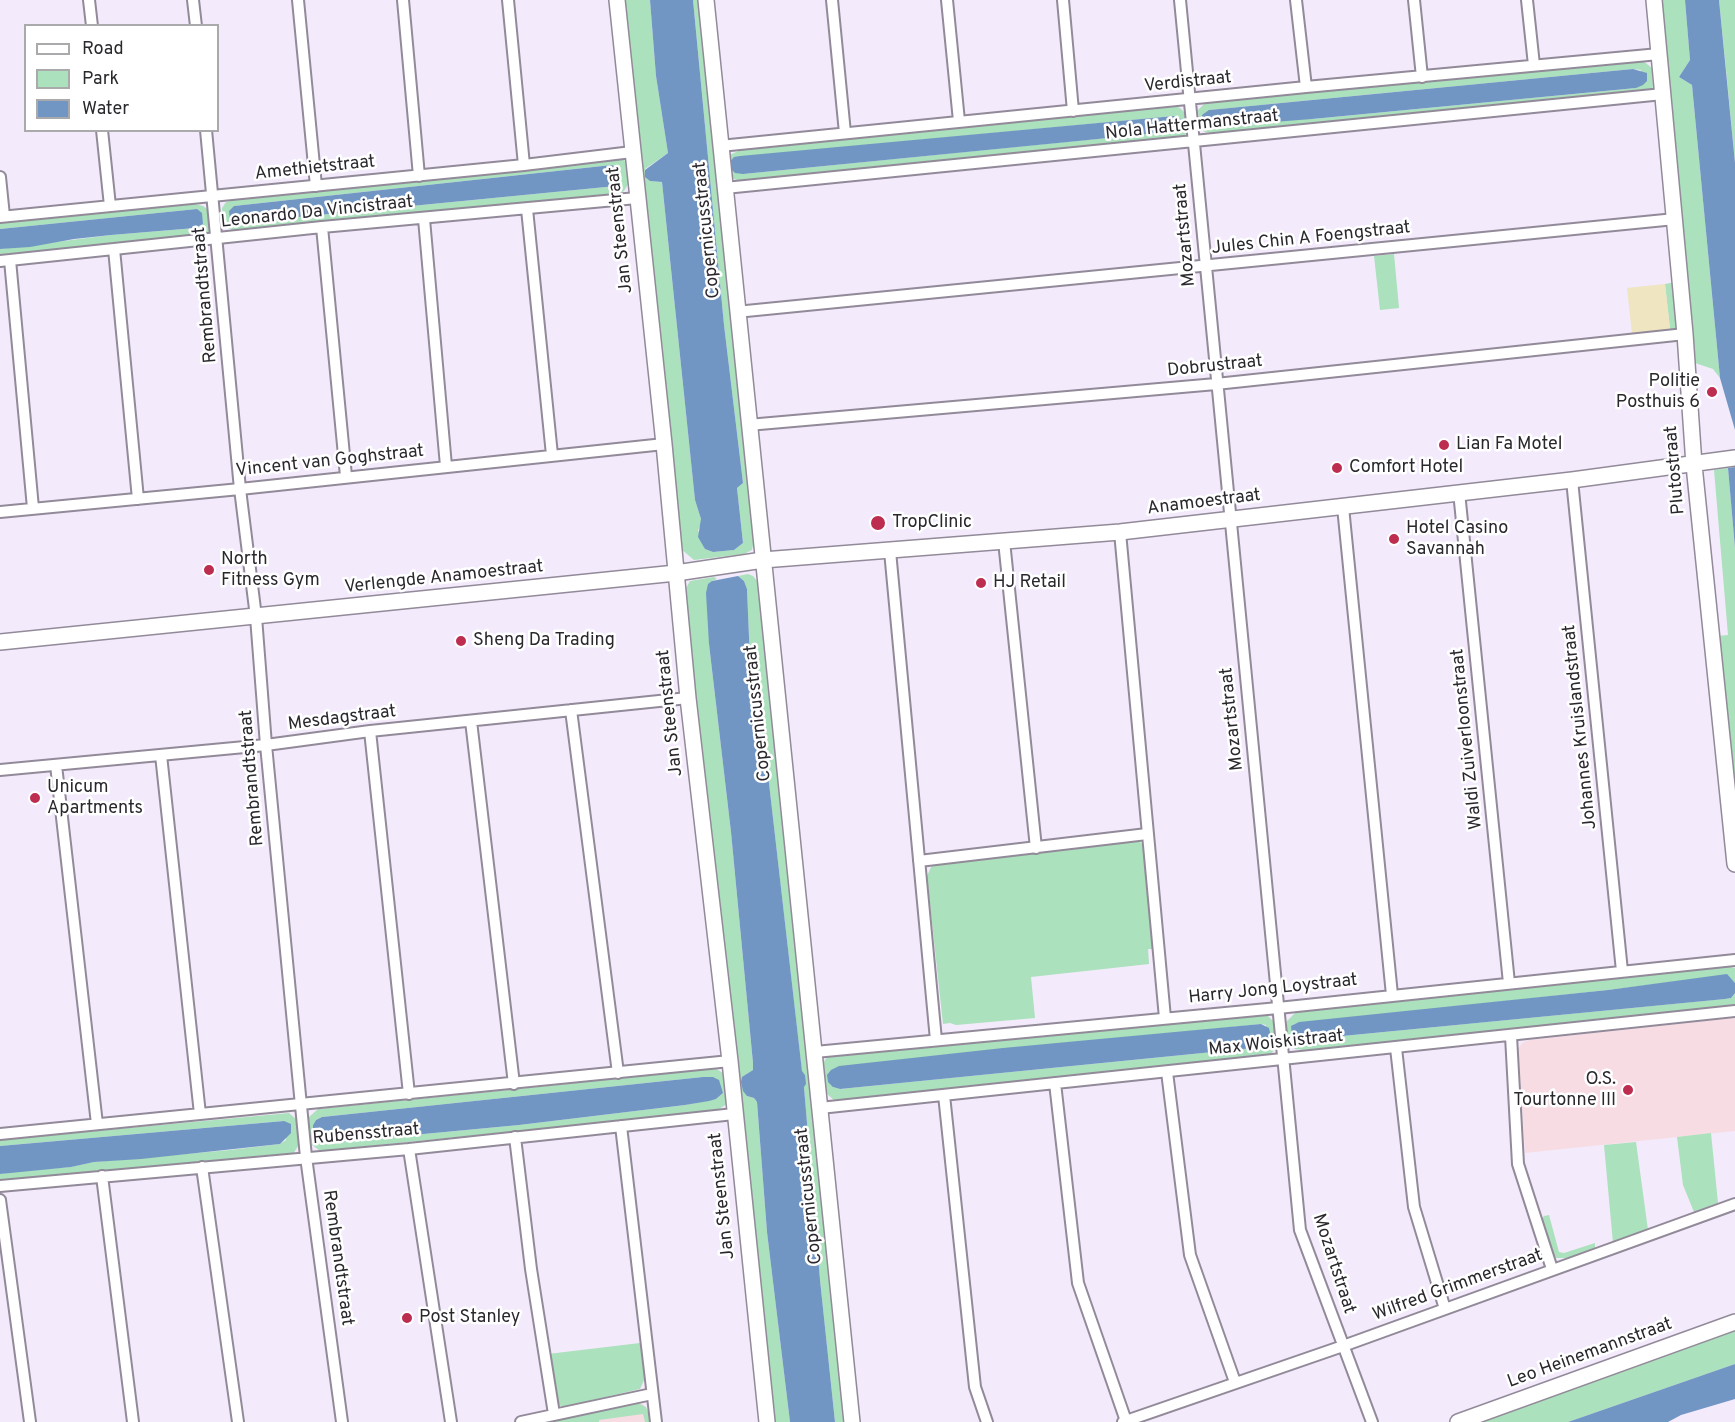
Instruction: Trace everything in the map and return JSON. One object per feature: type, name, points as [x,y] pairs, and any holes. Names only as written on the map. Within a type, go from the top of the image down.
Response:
[{"type":"street","points":[[89,0],[92,24]]},
{"type":"street","points":[[193,0],[196,24]]},
{"type":"street","points":[[298,0],[316,186]]},
{"type":"street","points":[[402,0],[419,176]]},
{"type":"street","points":[[508,0],[524,165]]},
{"type":"street","name":"Jan Steenstraat","points":[[617,0],[664,444],[688,698],[730,1062],[767,1422]]},
{"type":"street","name":"Copernicusstraat","points":[[706,0],[736,312],[852,1422]]},
{"type":"street","points":[[832,0],[845,133]]},
{"type":"street","points":[[947,0],[959,121]]},
{"type":"street","points":[[1063,0],[1073,111]]},
{"type":"street","name":"Mozartstraat","points":[[1180,0],[1300,1230],[1372,1422]]},
{"type":"street","points":[[1296,0],[1306,87]]},
{"type":"street","points":[[1414,0],[1422,76]]},
{"type":"street","points":[[1527,0],[1534,65]]},
{"type":"street","name":"Plutostraat","points":[[1654,0],[1685,334],[1694,465],[1735,864]]},
{"type":"street","name":"Verdistraat","points":[[720,146],[1659,54]]},
{"type":"street","name":"Nola Hattermanstraat","points":[[725,188],[1663,94]]},
{"type":"street","points":[[102,132],[110,206]]},
{"type":"street","name":"Rembrandtstraat","points":[[206,132],[240,489],[256,617],[266,745],[306,1157],[342,1422]]},
{"type":"street","name":"Amethietstraat","points":[[2,217],[419,176],[632,152]]},
{"type":"street","points":[[0,177],[2,217]]},
{"type":"street","name":"Leonardo Da Vincistraat","points":[[5,261],[218,240],[322,227],[637,198]]},
{"type":"street","points":[[527,209],[552,455]]},
{"type":"street","points":[[424,219],[446,466]]},
{"type":"street","name":"Jules Chin A Foengstraat","points":[[736,312],[1675,219]]},
{"type":"street","points":[[322,227],[346,476]]},
{"type":"street","points":[[114,249],[138,499]]},
{"type":"street","points":[[5,261],[33,508]]},
{"type":"street","name":"Dobrustraat","points":[[748,425],[1216,384],[1685,334]]},
{"type":"street","name":"Vincent van Goghstraat","points":[[0,512],[664,444]]},
{"type":"street","name":"Anamoestraat","points":[[676,573],[763,560],[1119,532],[1572,480],[1729,459]]},
{"type":"street","name":"Johannes Kruislandstraat","points":[[1572,480],[1622,971]]},
{"type":"street","name":"Waldi Zuiverloonstraat","points":[[1459,492],[1509,983]]},
{"type":"street","points":[[1343,507],[1392,995]]},
{"type":"street","points":[[1119,532],[1166,1018]]},
{"type":"street","points":[[1004,541],[1035,848]]},
{"type":"street","points":[[890,551],[936,1040]]},
{"type":"street","name":"Verlengde Anamoestraat","points":[[0,642],[676,573]]},
{"type":"street","name":"Mesdagstraat","points":[[0,770],[266,745],[370,731],[688,698]]},
{"type":"street","points":[[572,710],[618,1073]]},
{"type":"street","points":[[471,721],[514,1084]]},
{"type":"street","points":[[370,731],[409,1094]]},
{"type":"street","points":[[160,755],[200,1114]]},
{"type":"street","points":[[56,765],[97,1124]]},
{"type":"street","points":[[919,861],[1147,834]]},
{"type":"street","name":"Harry Jong Loystraat","points":[[815,1052],[1278,1008],[1735,960]]},
{"type":"street","name":"Max Woiskistraat","points":[[820,1108],[1735,1011]]},
{"type":"street","points":[[1511,1036],[1518,1164],[1552,1269]]},
{"type":"street","points":[[1396,1048],[1414,1207],[1445,1309]]},
{"type":"street","name":"Rubensstraat","points":[[0,1134],[730,1062]]},
{"type":"street","points":[[1167,1072],[1190,1255],[1235,1382]]},
{"type":"street","points":[[1055,1083],[1078,1283],[1125,1421]]},
{"type":"street","points":[[944,1095],[975,1387],[987,1422]]},
{"type":"street","name":"Rubensstraat","points":[[0,1186],[409,1149],[734,1114]]},
{"type":"street","points":[[621,1126],[656,1422]]},
{"type":"street","points":[[515,1137],[531,1269],[554,1414]]},
{"type":"street","points":[[409,1149],[451,1422]]},
{"type":"street","points":[[202,1167],[238,1422]]},
{"type":"street","points":[[102,1176],[133,1422]]},
{"type":"street","points":[[0,1200],[30,1422]]},
{"type":"street","name":"Wilfred Grimmerstraat","points":[[1125,1421],[1343,1346],[1735,1204]]},
{"type":"street","name":"Leo Heinemannstraat","points":[[1458,1422],[1735,1322]]},
{"type":"street","points":[[521,1422],[652,1394]]},
{"type":"shaded area","name":"O.S. Tourtonne III","points":[[1735,1019],[1735,1131],[1525,1153],[1518,1049],[1522,1043],[1529,1040]]},
{"type":"shaded area","points":[[642,1403],[649,1412],[652,1422],[545,1422]]},
{"type":"green space","points":[[624,0],[650,0],[656,76],[668,153],[645,169],[650,181],[662,182],[695,500],[701,519],[698,530],[705,549],[713,552],[734,550],[743,543],[737,488],[743,483],[724,325],[693,0],[700,0],[755,536],[752,550],[744,554],[694,560],[681,549]]},
{"type":"green space","points":[[1658,0],[1685,0],[1690,60],[1679,77],[1692,85],[1720,378],[1713,369],[1692,362]]},
{"type":"green space","points":[[1719,0],[1735,0],[1735,163],[1726,69]]},
{"type":"green space","points":[[1634,60],[1643,61],[1652,68],[1653,87],[1650,91],[1220,135],[1205,132],[1200,128],[1198,110],[1205,103]],"holes":[[[1641,70],[1636,88],[1312,119],[1209,110]]]},
{"type":"green space","points":[[1175,106],[1188,116],[1188,131],[1182,138],[744,182],[730,176],[729,155],[746,148]],"holes":[[[1174,116],[1182,127],[1176,131],[743,174],[846,147]]]},
{"type":"green space","points":[[614,158],[627,162],[630,181],[624,191],[618,194],[234,231],[224,226],[223,222],[222,208],[226,202],[233,200],[526,170]],"holes":[[[612,165],[616,186],[237,223],[230,220],[234,206]]]},
{"type":"green space","points":[[195,204],[210,211],[211,229],[205,236],[0,256],[0,249],[111,235],[195,228],[203,224],[197,209],[0,229],[0,222]]},
{"type":"green space","points":[[1394,254],[1399,308],[1380,310],[1374,256]]},
{"type":"green space","points":[[1676,282],[1679,326],[1676,329],[1670,329],[1665,284]]},
{"type":"green space","points":[[1728,468],[1735,548],[1735,802],[1717,636],[1728,635],[1714,470]]},
{"type":"green space","points":[[748,574],[757,581],[790,861],[846,1422],[835,1422],[820,1280],[804,1087],[805,1075],[802,1072],[766,757],[758,721],[750,661],[747,589],[744,581],[738,576]]},
{"type":"green space","points":[[714,577],[717,579],[712,581],[709,644],[731,832],[753,1063],[753,1070],[747,1074],[747,1096],[754,1098],[757,1102],[767,1232],[790,1422],[771,1422],[716,872],[686,609],[685,590],[690,581]]},
{"type":"green space","points":[[1137,840],[1144,845],[1154,949],[1148,949],[1149,964],[1031,977],[1035,1018],[956,1025],[943,1024],[927,876],[932,865]]},
{"type":"green space","points":[[1725,966],[1735,968],[1735,983],[1727,975],[1294,1024],[1301,1040],[1724,999],[1731,998],[1735,993],[1735,1008],[1303,1050],[1295,1049],[1287,1040],[1287,1021],[1298,1010]]},
{"type":"green space","points":[[1261,1014],[1267,1015],[1274,1022],[1278,1046],[1269,1056],[1008,1082],[846,1102],[835,1101],[826,1093],[822,1064],[828,1056]],"holes":[[[1266,1025],[1263,1047],[840,1089],[833,1087],[1135,1037]]]},
{"type":"green space","points":[[715,1068],[723,1073],[728,1098],[727,1104],[716,1111],[329,1150],[319,1150],[312,1145],[311,1141],[308,1120],[318,1109]],"holes":[[[703,1077],[723,1093],[716,1099],[685,1105],[519,1125],[329,1143],[313,1125],[322,1117]]]},
{"type":"green space","points":[[289,1113],[297,1120],[300,1143],[293,1154],[0,1182],[0,1174],[16,1171],[230,1150],[280,1144],[286,1140],[284,1121],[0,1146],[0,1140]]},
{"type":"green space","points":[[1711,1133],[1718,1203],[1694,1212],[1683,1185],[1677,1137]]},
{"type":"green space","points":[[1636,1142],[1648,1230],[1613,1243],[1604,1145]]},
{"type":"green space","points":[[1549,1215],[1559,1252],[1564,1253],[1595,1243],[1595,1249],[1567,1258],[1556,1258],[1551,1250],[1542,1219]]},
{"type":"green space","points":[[1735,1329],[1735,1364],[1568,1422],[1476,1422]]},
{"type":"green space","points":[[640,1343],[645,1378],[640,1389],[563,1407],[556,1401],[548,1354]]},
{"type":"green space","points":[[636,1402],[646,1407],[652,1422],[645,1422],[643,1414],[599,1420],[599,1422],[545,1422]]},
{"type":"sand","points":[[1665,284],[1670,329],[1632,334],[1627,288]]},
{"type":"water","points":[[650,0],[693,0],[724,325],[743,483],[737,488],[743,543],[734,550],[713,552],[705,549],[698,537],[701,519],[695,500],[662,182],[650,181],[645,177],[645,170],[668,153],[656,76]]},
{"type":"water","points":[[1685,0],[1719,0],[1735,163],[1735,430],[1720,378],[1692,85],[1679,77],[1690,60]]},
{"type":"water","points":[[1633,69],[1647,73],[1647,81],[1636,88],[1210,127],[1202,122],[1202,115],[1209,110]]},
{"type":"water","points":[[1174,116],[1181,119],[1182,127],[1176,131],[743,174],[735,173],[731,169],[730,162],[734,157],[740,156]]},
{"type":"water","points":[[612,165],[620,171],[621,179],[616,186],[237,223],[230,220],[229,211],[234,206]]},
{"type":"water","points":[[197,209],[202,213],[203,224],[195,228],[111,235],[0,249],[0,229]]},
{"type":"water","points":[[1735,467],[1735,548],[1728,468]]},
{"type":"water","points":[[738,576],[744,581],[747,589],[750,661],[758,721],[766,757],[802,1071],[805,1075],[804,1087],[820,1280],[835,1422],[790,1422],[767,1232],[757,1102],[743,1091],[741,1082],[742,1077],[753,1070],[753,1063],[731,832],[709,644],[706,593],[708,584],[712,581]]},
{"type":"water","points":[[1727,974],[1735,983],[1735,993],[1731,998],[1725,999],[1301,1040],[1296,1040],[1292,1035],[1291,1026],[1299,1022],[1608,990]]},
{"type":"water","points":[[1261,1024],[1269,1028],[1271,1037],[1263,1047],[840,1089],[828,1082],[827,1075],[839,1066]]},
{"type":"water","points":[[713,1077],[719,1080],[723,1093],[716,1099],[685,1105],[519,1125],[328,1143],[316,1138],[313,1132],[316,1120],[322,1117]]},
{"type":"water","points":[[284,1121],[291,1124],[291,1133],[280,1144],[94,1162],[71,1167],[0,1174],[0,1146]]},
{"type":"water","points":[[1735,1364],[1735,1399],[1681,1415],[1668,1422],[1568,1422]]},
{"type":"place","name":"Politie Posthuis 6","points":[[1712,392]]},
{"type":"place","name":"Lian Fa Motel","points":[[1444,445]]},
{"type":"place","name":"Comfort Hotel","points":[[1337,468]]},
{"type":"place","name":"TropClinic","points":[[878,523]]},
{"type":"place","name":"Hotel Casino Savannah","points":[[1394,539]]},
{"type":"place","name":"North Fitness Gym","points":[[209,570]]},
{"type":"place","name":"HJ Retail","points":[[981,583]]},
{"type":"place","name":"Sheng Da Trading","points":[[461,641]]},
{"type":"place","name":"Unicum Apartments","points":[[35,798]]},
{"type":"place","name":"O.S. Tourtonne III","points":[[1628,1090]]},
{"type":"place","name":"Post Stanley","points":[[407,1318]]}]
